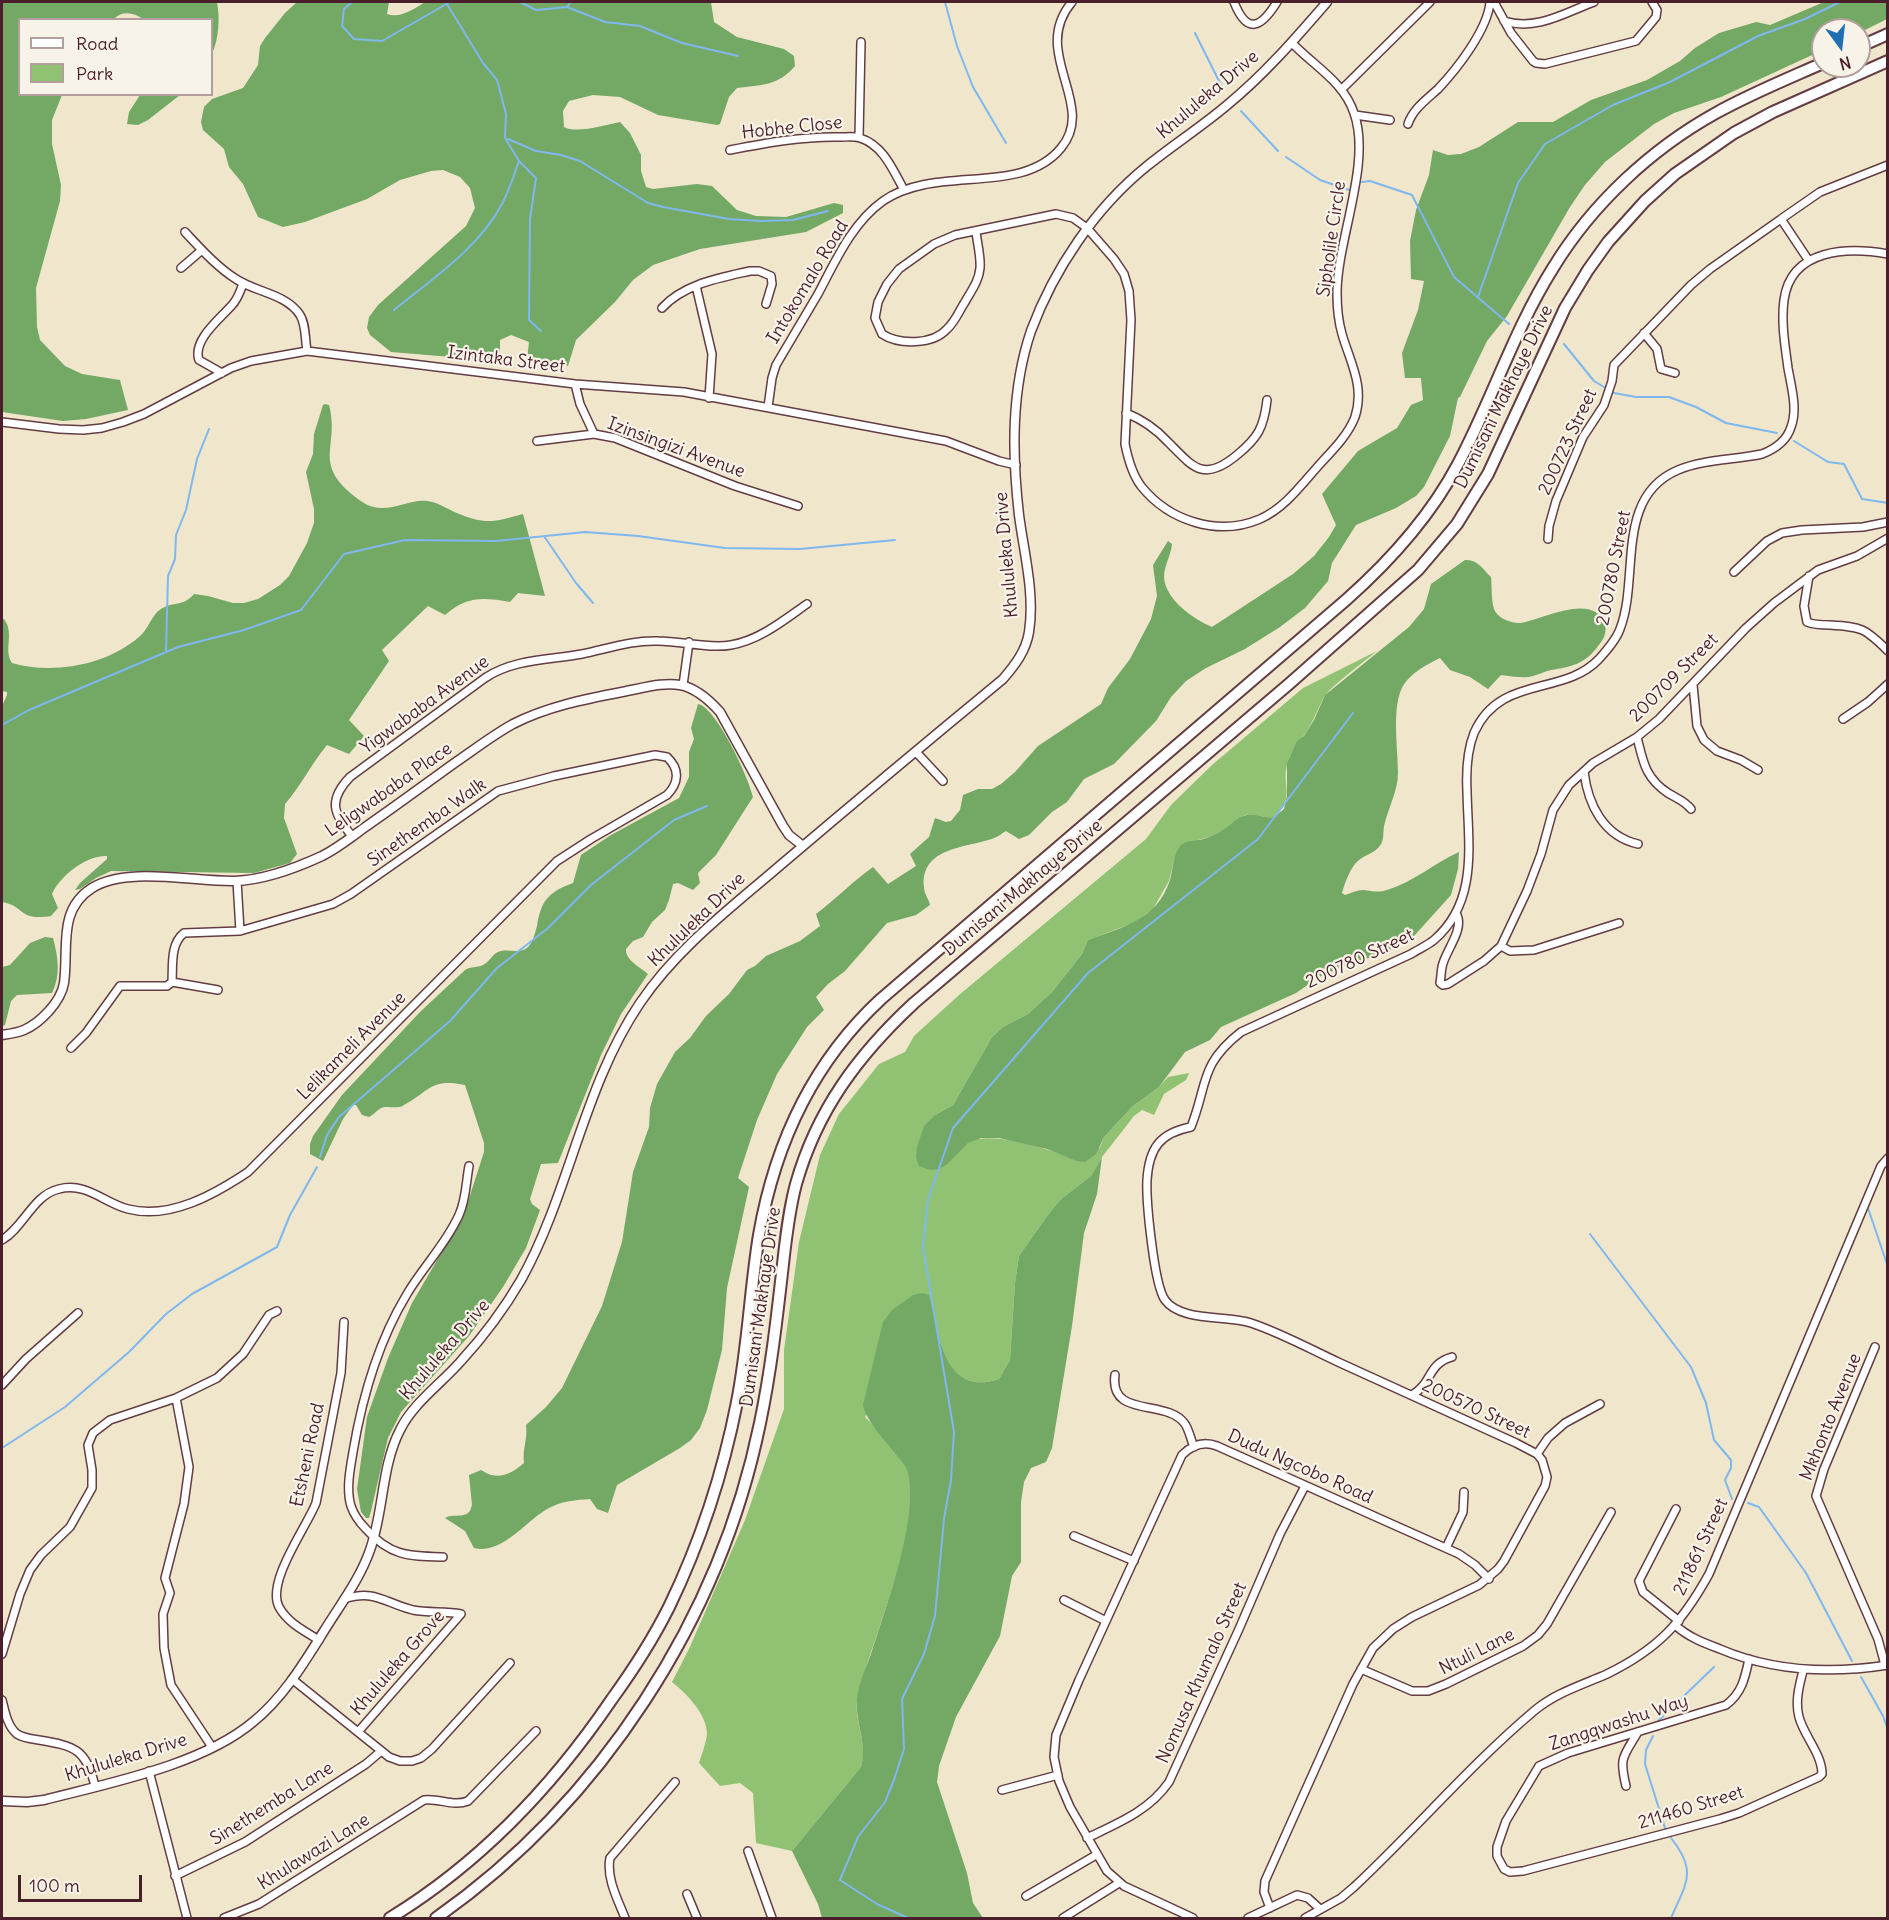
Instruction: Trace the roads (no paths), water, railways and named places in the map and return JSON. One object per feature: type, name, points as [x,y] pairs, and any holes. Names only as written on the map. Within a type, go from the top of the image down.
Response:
[{"type":"main road","points":[[1871,41],[1887,34]]},
{"type":"main road","name":"Dumisani Makhaye Drive","points":[[436,1918],[511,1859],[579,1788],[643,1702],[690,1621],[721,1554],[760,1426],[787,1225],[795,1186],[825,1113],[855,1065],[880,1035],[914,1003],[1419,570],[1457,524],[1488,474],[1565,308],[1587,270],[1608,242],[1645,201],[1674,174],[1734,133],[1773,112],[1887,61]]},
{"type":"main road","name":"Dumisani Makhaye Drive","points":[[390,1918],[437,1887],[477,1854],[540,1793],[572,1755],[606,1708],[646,1649],[668,1609],[706,1519],[726,1455],[738,1398],[759,1236],[770,1182],[782,1143],[796,1113],[835,1049],[881,999],[1338,607],[1394,554],[1423,519],[1457,467],[1527,313],[1554,266],[1594,213],[1628,177],[1678,136],[1715,113],[1811,69]]},
{"type":"street","name":"Intokomalo Road","points":[[768,407],[776,365],[846,243],[867,215],[883,201],[904,190],[951,179],[1002,176],[1026,171],[1042,164],[1063,146],[1073,125],[1071,102],[1058,58],[1056,35],[1059,22],[1072,2]]},
{"type":"street","points":[[1234,2],[1241,17],[1250,24],[1264,21],[1277,2]]},
{"type":"street","name":"Khululeka Drive","points":[[2,1801],[36,1801],[185,1760],[251,1724],[271,1706],[292,1679],[319,1640],[363,1566],[374,1538],[389,1458],[401,1426],[476,1344],[502,1310],[520,1280],[553,1210],[603,1070],[631,1017],[651,987],[680,955],[803,846],[1003,679],[1017,662],[1029,633],[1030,613],[1027,563],[1019,514],[1014,424],[1021,369],[1029,341],[1053,283],[1088,228],[1146,167],[1227,106],[1256,81],[1327,2]]},
{"type":"street","points":[[1342,89],[1430,2]]},
{"type":"street","points":[[1492,2],[1533,61],[1545,64],[1636,41],[1656,17],[1657,10],[1652,2]]},
{"type":"street","points":[[1408,124],[1412,113],[1461,63],[1486,18],[1492,2]]},
{"type":"street","points":[[1504,21],[1514,24],[1543,23],[1594,2]]},
{"type":"street","points":[[859,137],[861,42]]},
{"type":"street","name":"Sipholile Circle","points":[[1088,228],[1124,274],[1129,291],[1131,320],[1125,444],[1128,458],[1141,486],[1170,513],[1214,526],[1247,523],[1274,512],[1295,492],[1348,431],[1358,403],[1359,386],[1341,332],[1337,290],[1358,163],[1360,137],[1355,115],[1342,89],[1292,43]]},
{"type":"street","points":[[1355,115],[1390,120]]},
{"type":"street","name":"Hobhe Close","points":[[730,150],[790,140],[830,136],[859,137],[881,152],[890,163],[904,190]]},
{"type":"street","name":"200723 Street","points":[[1548,539],[1556,501],[1582,437],[1604,405],[1612,381],[1614,365],[1691,285],[1710,269],[1820,192],[1887,165]]},
{"type":"street","points":[[976,231],[980,259],[979,275],[949,328],[934,338],[924,341],[894,339],[882,334],[875,318],[878,302],[892,275],[934,244],[955,236],[976,231],[1056,214],[1073,218],[1088,228]]},
{"type":"street","points":[[1781,219],[1809,261],[1844,250],[1887,254]]},
{"type":"street","points":[[185,232],[202,250],[243,284],[282,300],[299,312],[307,351]]},
{"type":"street","points":[[181,268],[202,250]]},
{"type":"street","name":"200780 Street","points":[[1191,1127],[1209,1068],[1220,1050],[1234,1037],[1271,1017],[1411,954],[1433,941],[1456,915],[1468,882],[1468,751],[1479,724],[1489,711],[1514,693],[1584,671],[1596,662],[1614,641],[1620,629],[1625,607],[1638,511],[1658,483],[1669,475],[1686,468],[1773,450],[1788,434],[1792,426],[1794,406],[1786,353],[1784,301],[1796,272],[1809,261]]},
{"type":"street","points":[[662,308],[673,297],[696,286],[750,271],[767,274],[772,280],[766,304]]},
{"type":"street","points":[[222,373],[199,360],[198,349],[214,323],[234,302],[243,284]]},
{"type":"street","points":[[696,286],[712,354],[709,398]]},
{"type":"street","points":[[1644,333],[1657,349],[1661,369],[1675,373]]},
{"type":"street","name":"Izintaka Street","points":[[2,422],[59,429],[102,428],[144,414],[222,373],[251,361],[307,351],[574,384],[684,393],[946,441],[1016,465]]},
{"type":"street","name":"Izinsingizi Avenue","points":[[574,384],[580,404],[594,434],[615,438],[702,474],[798,506]]},
{"type":"street","points":[[1126,413],[1136,417],[1161,435],[1192,465],[1208,470],[1224,465],[1253,441],[1260,432],[1267,400]]},
{"type":"street","points":[[537,441],[594,434]]},
{"type":"street","points":[[1734,572],[1749,556],[1775,536],[1802,530],[1863,527],[1887,522]]},
{"type":"street","name":"200709 Street","points":[[1500,946],[1527,891],[1541,854],[1553,810],[1569,785],[1610,752],[1637,737],[1659,719],[1746,628],[1774,603],[1809,576],[1827,566],[1857,556],[1887,538]]},
{"type":"street","points":[[1809,576],[1804,606],[1807,622],[1856,627],[1864,630],[1887,651]]},
{"type":"street","points":[[803,846],[789,835],[783,826],[720,712],[707,697],[695,688],[683,685],[689,642],[716,646],[745,641],[777,625],[807,604]]},
{"type":"street","name":"Yigwababa Avenue","points":[[352,836],[338,818],[336,809],[341,786],[350,777],[492,673],[510,666],[582,654],[621,644],[655,641],[689,642]]},
{"type":"street","name":"Leligwababa Place","points":[[2,1035],[24,1030],[34,1024],[56,1000],[64,986],[65,938],[69,915],[81,897],[93,887],[111,879],[131,877],[237,881],[263,877],[296,867],[323,855],[352,836],[513,724],[568,704],[600,696],[665,684],[683,685]]},
{"type":"street","points":[[1843,719],[1868,702],[1887,684]]},
{"type":"street","points":[[1693,685],[1697,726],[1704,740],[1717,750],[1758,770]]},
{"type":"street","points":[[1637,737],[1650,777],[1662,789],[1687,804],[1691,809]]},
{"type":"street","points":[[916,752],[943,781]]},
{"type":"street","name":"Sinethemba Walk","points":[[172,982],[174,948],[178,938],[191,931],[240,931],[341,900],[498,791],[554,776],[655,755],[662,755],[671,761]]},
{"type":"street","name":"Lelikameli Avenue","points":[[2,1240],[47,1193],[59,1189],[87,1190],[128,1209],[155,1210],[172,1208],[205,1197],[248,1172],[557,861],[591,838],[667,795],[674,788],[677,773],[671,761]]},
{"type":"street","points":[[1584,772],[1592,805],[1599,818],[1628,841],[1638,844]]},
{"type":"street","points":[[237,881],[240,931]]},
{"type":"street","points":[[1456,915],[1458,922],[1442,967],[1441,985],[1448,984],[1484,961],[1500,946],[1510,951],[1534,950],[1619,923]]},
{"type":"street","points":[[71,1048],[86,1033],[120,986],[167,986],[172,982],[218,990]]},
{"type":"street","name":"200570 Street","points":[[1191,1127],[1170,1132],[1160,1141],[1151,1155],[1148,1168],[1146,1189],[1155,1263],[1160,1290],[1165,1300],[1174,1308],[1184,1312],[1251,1323],[1537,1454],[1546,1469],[1545,1486],[1504,1561],[1489,1579],[1412,1617],[1393,1629],[1373,1648],[1361,1669],[1267,1874],[1263,1892],[1270,1908]]},
{"type":"street","name":"211861 Street","points":[[1305,1918],[1354,1887],[1495,1746],[1534,1711],[1554,1697],[1635,1659],[1658,1643],[1693,1603],[1709,1574],[1881,1166],[1887,1158]]},
{"type":"street","points":[[443,1557],[395,1552],[374,1538],[360,1523],[350,1505],[350,1467],[363,1401],[390,1326],[407,1293],[432,1260],[464,1204],[469,1166]]},
{"type":"street","points":[[2,1654],[20,1594],[30,1570],[41,1555],[70,1527],[92,1488],[88,1445],[93,1433],[110,1420],[176,1398],[217,1378],[232,1366],[260,1331],[269,1315],[277,1311]]},
{"type":"street","points":[[2,1385],[26,1359],[78,1313]]},
{"type":"street","name":"Etsheni Road","points":[[319,1640],[294,1624],[279,1608],[276,1589],[293,1546],[308,1522],[316,1503],[341,1373],[344,1322]]},
{"type":"street","name":"Mkhonto Avenue","points":[[1875,1347],[1824,1469],[1816,1496],[1878,1639],[1886,1665]]},
{"type":"street","points":[[1412,1395],[1421,1390],[1438,1362],[1452,1357]]},
{"type":"street","points":[[1115,1375],[1115,1390],[1119,1398],[1147,1408],[1162,1410],[1181,1420],[1186,1425],[1194,1446],[1179,1459],[1106,1621],[1056,1735],[1054,1757],[1059,1781],[1070,1807],[1107,1871],[1119,1883],[1139,1895],[1192,1918]]},
{"type":"street","points":[[176,1398],[189,1467],[184,1504],[165,1578],[170,1593],[163,1614],[164,1648],[171,1685],[212,1747]]},
{"type":"street","points":[[1537,1454],[1548,1438],[1565,1424],[1600,1404]]},
{"type":"street","name":"Dudu Ngcobo Road","points":[[1194,1446],[1210,1444],[1446,1548],[1475,1565],[1489,1579]]},
{"type":"street","name":"Nomusa Khumalo Street","points":[[1087,1838],[1147,1806],[1169,1782],[1280,1534],[1305,1486]]},
{"type":"street","points":[[1446,1548],[1463,1512],[1464,1492]]},
{"type":"street","points":[[1676,1509],[1639,1581],[1643,1592],[1690,1636],[1730,1654],[1803,1671],[1838,1671],[1886,1665]]},
{"type":"street","name":"Ntuli Lane","points":[[1361,1669],[1412,1691],[1428,1691],[1523,1646],[1538,1635],[1547,1624],[1611,1512]]},
{"type":"street","points":[[1074,1536],[1134,1561]]},
{"type":"street","name":"Khululeka Grove","points":[[344,1599],[365,1594],[412,1609],[461,1614],[358,1732]]},
{"type":"street","points":[[1064,1600],[1106,1621]]},
{"type":"street","name":"Zangqwashu Way","points":[[1499,1861],[1497,1847],[1502,1828],[1539,1766],[1568,1753],[1726,1705],[1738,1694],[1743,1685],[1749,1659]]},
{"type":"street","points":[[292,1679],[380,1752],[400,1761],[422,1758],[497,1680],[510,1663]]},
{"type":"street","name":"211460 Street","points":[[1499,1861],[1507,1871],[1515,1873],[1554,1863],[1738,1813],[1820,1777],[1822,1769],[1820,1763],[1799,1717],[1798,1698],[1803,1671]]},
{"type":"street","points":[[2,1700],[9,1724],[18,1734],[30,1739],[68,1745],[82,1753],[88,1762],[95,1786]]},
{"type":"street","name":"Khulawazi Lane","points":[[224,1918],[259,1904],[418,1804],[431,1799],[454,1804],[468,1801],[536,1731]]},
{"type":"street","points":[[1626,1786],[1621,1769],[1622,1763],[1624,1755],[1638,1732]]},
{"type":"street","name":"Sinethemba Lane","points":[[175,1876],[244,1842],[366,1764],[380,1752]]},
{"type":"street","points":[[149,1771],[187,1918]]},
{"type":"street","points":[[1002,1790],[1058,1775]]},
{"type":"street","points":[[625,1918],[611,1880],[610,1858],[675,1782]]},
{"type":"street","points":[[748,1851],[772,1918]]},
{"type":"street","points":[[1026,1896],[1096,1855]]},
{"type":"street","points":[[1062,1918],[1119,1883]]},
{"type":"street","points":[[687,1894],[697,1918]]},
{"type":"street","points":[[1248,1918],[1297,1895],[1308,1898],[1320,1909]]},
{"type":"waterway","points":[[352,2],[344,9],[342,26],[354,39],[382,41],[450,2]]},
{"type":"waterway","points":[[520,2],[536,10],[567,7],[571,2]]},
{"type":"waterway","points":[[945,2],[957,46],[973,87],[1006,143]]},
{"type":"waterway","points":[[1478,297],[1518,183],[1545,144],[1613,105],[1670,82],[1758,36],[1805,19],[1840,2]]},
{"type":"waterway","points":[[447,4],[483,63],[497,80],[506,114],[505,138],[519,161],[536,178],[530,219],[529,320],[541,331]]},
{"type":"waterway","points":[[567,7],[605,22],[640,26],[682,43],[738,56]]},
{"type":"waterway","points":[[1195,33],[1223,89]]},
{"type":"waterway","points":[[1241,111],[1278,151]]},
{"type":"waterway","points":[[508,139],[536,151],[580,161],[648,203],[663,207],[729,219],[761,221],[793,220],[828,211]]},
{"type":"waterway","points":[[1286,157],[1320,180],[1349,190]]},
{"type":"waterway","points":[[394,310],[454,262],[481,235],[502,204],[519,161]]},
{"type":"waterway","points":[[1362,182],[1370,181],[1412,195],[1454,277],[1509,324]]},
{"type":"waterway","points":[[1564,344],[1594,381],[1614,393],[1636,397],[1669,397],[1696,407],[1726,423],[1777,433]]},
{"type":"waterway","points":[[166,651],[168,576],[175,559],[176,535],[186,510],[197,459],[209,429]]},
{"type":"waterway","points":[[1794,441],[1828,462],[1844,464],[1862,499],[1888,503]]},
{"type":"waterway","points":[[2,725],[29,710],[178,647],[244,630],[301,610],[344,554],[405,540],[496,541],[585,532],[638,536],[725,548],[800,549],[895,540]]},
{"type":"waterway","points":[[544,536],[576,583],[593,603]]},
{"type":"waterway","points":[[908,1918],[877,1904],[840,1880],[858,1837],[885,1802],[894,1780],[904,1749],[902,1699],[924,1654],[935,1616],[944,1519],[951,1480],[954,1432],[923,1247],[928,1200],[953,1128],[1088,973],[1258,839],[1353,713]]},
{"type":"waterway","points":[[320,1157],[327,1135],[339,1117],[450,1021],[497,968],[547,929],[591,885],[674,820],[707,806]]},
{"type":"waterway","points":[[2,1448],[65,1407],[129,1352],[166,1314],[192,1294],[277,1247],[290,1215],[317,1167]]},
{"type":"waterway","points":[[1868,1208],[1888,1267]]},
{"type":"waterway","points":[[1590,1234],[1691,1367],[1706,1403],[1714,1440],[1731,1460],[1731,1468],[1725,1480],[1732,1499]]},
{"type":"waterway","points":[[1748,1503],[1759,1507],[1806,1573],[1852,1661]]},
{"type":"waterway","points":[[1657,1722],[1714,1667]]},
{"type":"waterway","points":[[1861,1677],[1883,1716],[1888,1730]]},
{"type":"waterway","points":[[1653,1736],[1646,1750],[1645,1764],[1665,1828]]},
{"type":"waterway","points":[[1671,1838],[1684,1860],[1687,1878],[1671,1918]]}]
